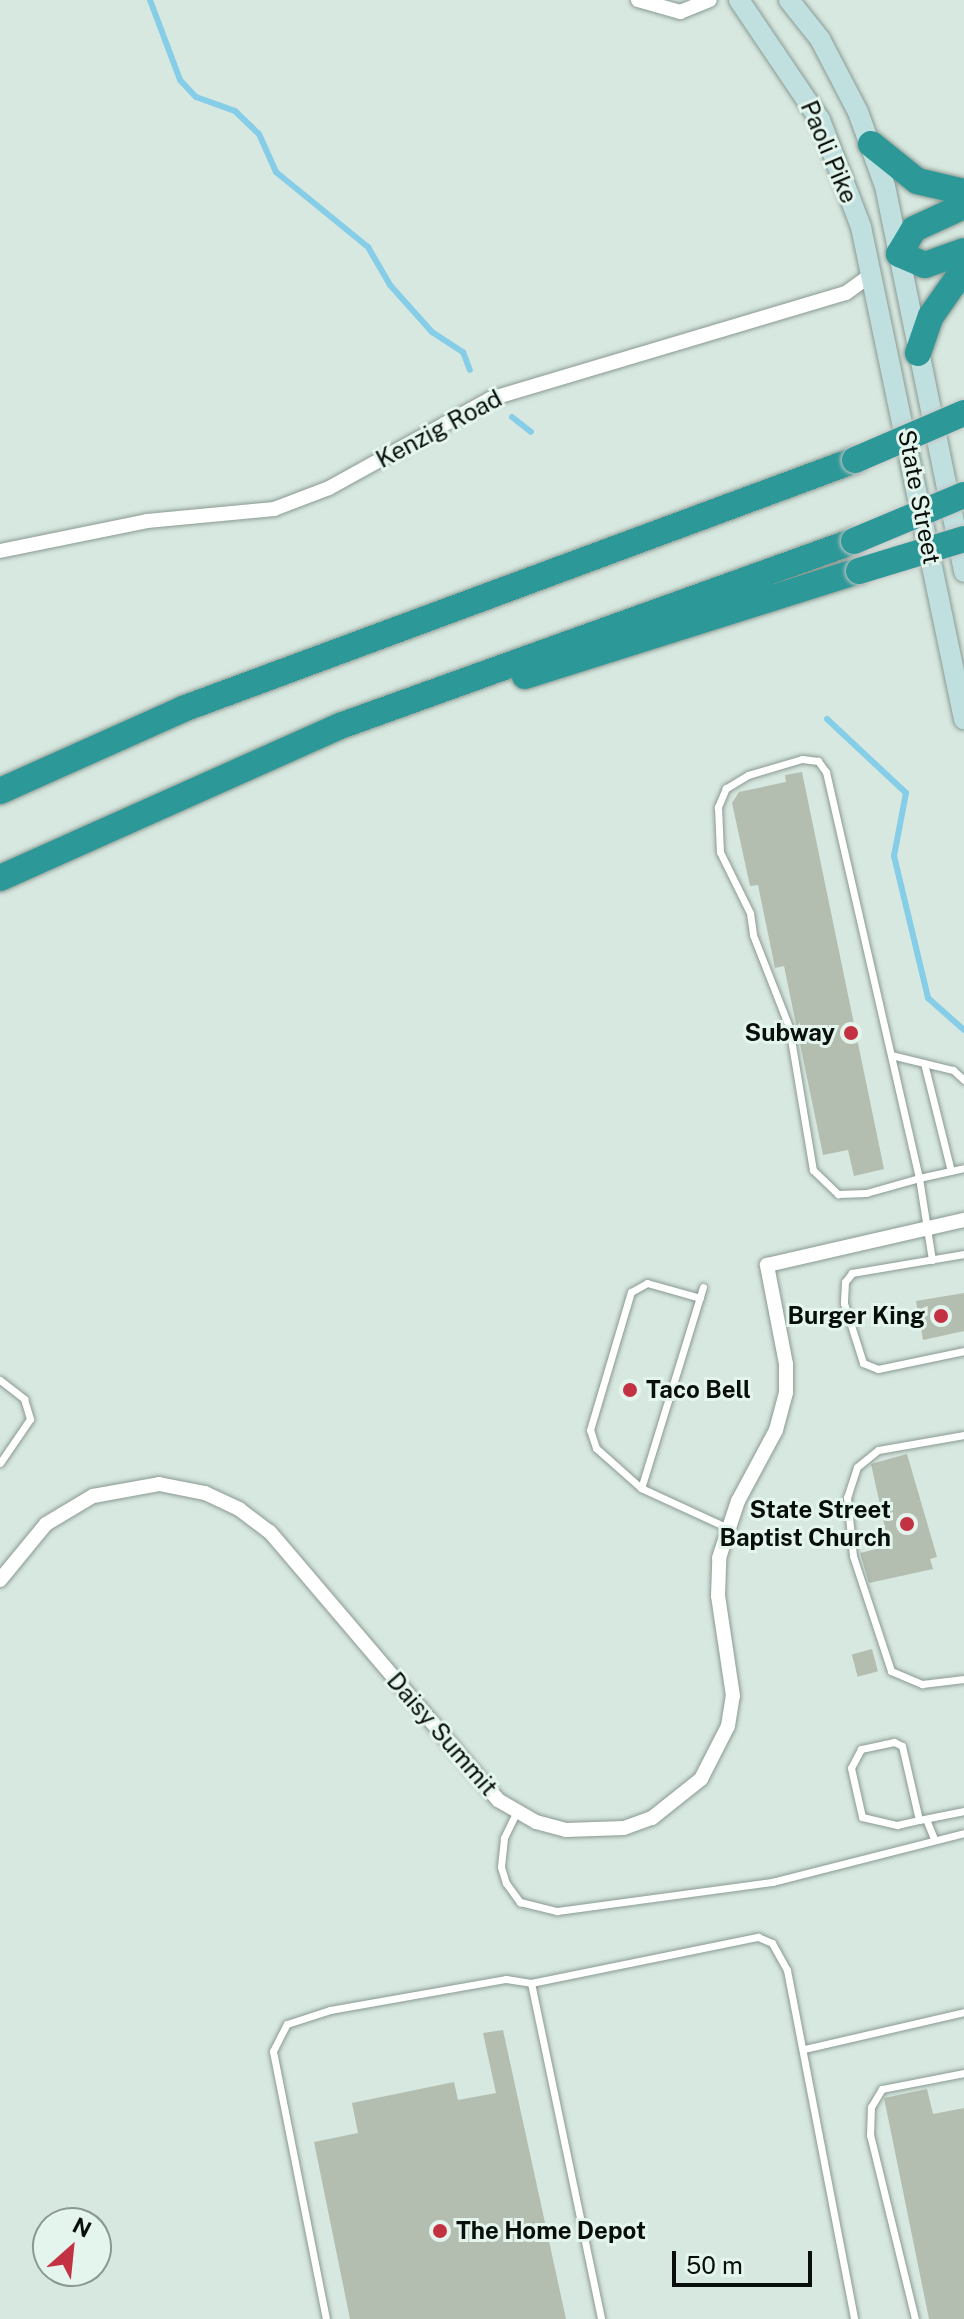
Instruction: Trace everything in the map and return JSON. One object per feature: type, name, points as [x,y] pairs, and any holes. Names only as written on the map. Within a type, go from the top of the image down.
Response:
[{"type":"highway","points":[[871,144],[917,181],[964,192]]},
{"type":"highway","points":[[964,206],[914,229],[899,254],[925,265],[964,251]]},
{"type":"highway","points":[[918,353],[936,306],[964,269]]},
{"type":"highway","points":[[0,791],[183,709],[855,460],[964,413]]},
{"type":"highway","points":[[0,878],[284,749],[854,541],[964,495]]},
{"type":"highway","points":[[284,749],[964,539]]},
{"type":"main road","name":"Paoli Pike","points":[[739,0],[820,120],[861,227],[871,275]]},
{"type":"main road","name":"Paoli Pike","points":[[789,0],[820,39],[871,144],[899,254]]},
{"type":"main road","points":[[871,275],[899,254]]},
{"type":"main road","name":"State Street","points":[[899,254],[964,572]]},
{"type":"main road","name":"State Street","points":[[871,275],[964,719]]},
{"type":"street","points":[[638,0],[680,12],[710,0]]},
{"type":"street","name":"Kenzig Road","points":[[0,551],[147,521],[274,509],[329,488],[490,399],[846,293],[871,275]]},
{"type":"street","points":[[928,1229],[964,1220]]},
{"type":"street","name":"Daisy Summit","points":[[0,1580],[46,1524],[93,1496],[159,1484],[205,1493],[239,1509],[270,1532],[476,1778],[518,1811],[566,1830],[624,1828],[652,1818],[701,1779],[718,1753],[733,1696],[718,1596],[719,1558],[728,1529],[776,1430],[786,1392],[786,1364],[767,1265],[928,1229]]},
{"type":"lane","points":[[932,1260],[919,1178],[826,772],[818,761],[802,759],[748,775],[726,788],[718,807],[720,852],[750,913],[753,935],[789,1027],[813,1170],[838,1194],[866,1193],[919,1178],[964,1168]]},
{"type":"lane","points":[[891,1055],[953,1070],[964,1080]]},
{"type":"lane","points":[[924,1063],[951,1171]]},
{"type":"lane","points":[[964,1254],[852,1273],[845,1282],[844,1303],[863,1363],[878,1369],[964,1351]]},
{"type":"lane","points":[[700,1298],[647,1283],[631,1292],[590,1430],[596,1448],[641,1488],[728,1529]]},
{"type":"lane","points":[[641,1488],[703,1287]]},
{"type":"lane","points":[[0,1380],[24,1399],[30,1419],[0,1463]]},
{"type":"lane","points":[[964,1435],[878,1450],[857,1467],[847,1497],[853,1556],[891,1671],[922,1684],[964,1679]]},
{"type":"lane","points":[[934,1839],[923,1820],[902,1746],[894,1742],[861,1749],[851,1768],[862,1817],[873,1824],[923,1820],[964,1811]]},
{"type":"lane","points":[[518,1811],[504,1838],[501,1867],[506,1883],[520,1902],[557,1911],[772,1882],[964,1833]]},
{"type":"lane","points":[[326,2319],[273,2051],[280,2031],[295,2018],[330,2010],[506,1979],[531,1983],[758,1937],[783,1956],[819,2121],[819,2153],[854,2319]]},
{"type":"lane","points":[[531,1983],[601,2319]]},
{"type":"lane","points":[[804,2049],[964,2012]]},
{"type":"lane","points":[[915,2319],[870,2135],[871,2107],[882,2089],[964,2073]]},
{"type":"building","points":[[802,772],[884,1169],[854,1176],[848,1150],[823,1155],[784,966],[775,968],[758,885],[750,886],[732,803],[739,792],[786,782],[785,775]]},
{"type":"building","name":"Burger King","points":[[964,1293],[964,1331],[923,1340],[916,1301]]},
{"type":"building","name":"State Street Baptist Church","points":[[907,1454],[937,1557],[930,1559],[933,1569],[869,1583],[860,1553],[889,1546],[871,1464]]},
{"type":"building","points":[[872,1649],[878,1671],[858,1677],[852,1654]]},
{"type":"building","name":"The Home Depot","points":[[503,2030],[566,2319],[350,2319],[314,2142],[358,2133],[352,2103],[454,2082],[458,2100],[496,2093],[483,2033]]},
{"type":"building","points":[[927,2089],[933,2114],[964,2108],[964,2319],[929,2319],[884,2098]]},
{"type":"waterway","points":[[150,0],[180,80],[196,97],[235,111],[259,134],[276,172],[368,247],[390,285],[432,332],[463,352],[470,370]]},
{"type":"waterway","points":[[512,417],[531,432]]},
{"type":"waterway","points":[[827,719],[906,793],[894,856],[928,998],[964,1030]]},
{"type":"place","name":"Subway","points":[[851,1033]]},
{"type":"place","name":"Burger King","points":[[941,1316]]},
{"type":"place","name":"Taco Bell","points":[[630,1390]]},
{"type":"place","name":"State Street Baptist Church","points":[[907,1524]]},
{"type":"place","name":"The Home Depot","points":[[440,2231]]}]
